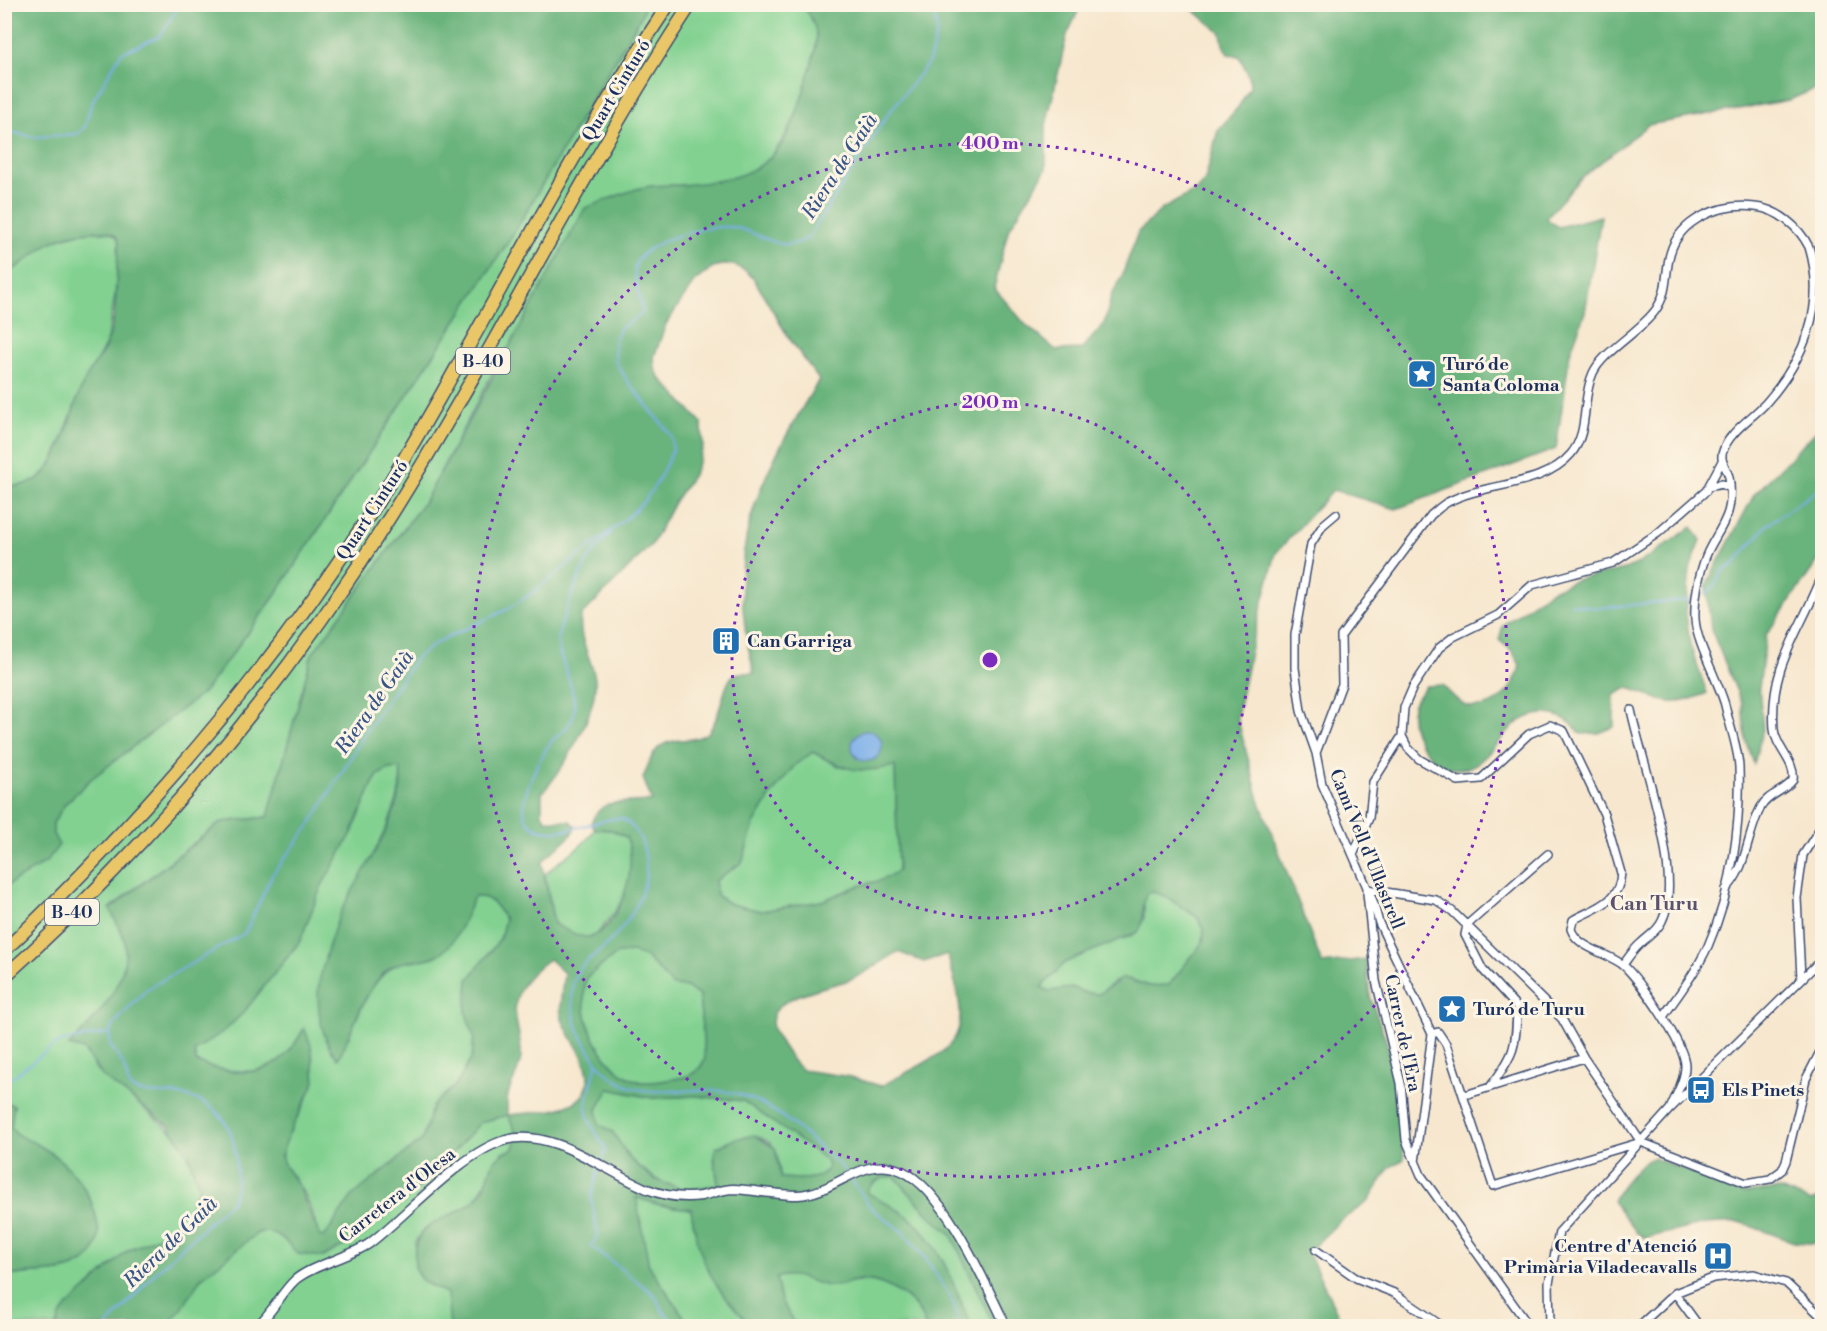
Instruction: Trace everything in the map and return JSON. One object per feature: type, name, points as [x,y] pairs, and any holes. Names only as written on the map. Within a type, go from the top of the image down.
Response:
[{"type":"highway","name":"Quart Cinturó","points":[[4,951],[118,838],[165,785],[244,691],[300,616],[378,501],[439,401],[581,145],[669,4]]},
{"type":"highway","name":"Quart Cinturó","points":[[8,974],[131,851],[179,797],[307,638],[392,514],[470,384],[606,142],[691,4]]},
{"type":"street","points":[[1316,753],[1342,684],[1341,636],[1431,515],[1448,502],[1557,466],[1571,454],[1581,438],[1588,391],[1594,371],[1655,311],[1665,291],[1670,253],[1686,228],[1698,217],[1720,209],[1755,207],[1772,210],[1801,231],[1814,256],[1821,280],[1821,311],[1810,343],[1765,403],[1732,436],[1722,451],[1722,461],[1708,487],[1658,533],[1613,563],[1532,585],[1498,615],[1453,637],[1439,648],[1413,687],[1404,708],[1402,736],[1373,782],[1369,818],[1353,855]]},
{"type":"street","points":[[1663,1017],[1689,980],[1709,944],[1726,889],[1738,832],[1739,763],[1720,686],[1695,621],[1703,566],[1729,511],[1729,474],[1722,461]]},
{"type":"street","points":[[1708,487],[1722,484],[1730,488]]},
{"type":"street","name":"Camí Vell d'Ullastrell","points":[[1336,514],[1323,525],[1311,544],[1295,635],[1295,668],[1301,711],[1316,753],[1322,784],[1373,901],[1379,922],[1432,1034],[1438,1032],[1443,1037],[1465,1095]]},
{"type":"street","points":[[1726,889],[1736,880],[1760,808],[1768,798],[1793,780],[1790,765],[1779,747],[1774,731],[1775,687],[1781,661],[1822,576]]},
{"type":"street","points":[[1623,965],[1639,944],[1656,931],[1663,920],[1668,884],[1659,812],[1631,710]]},
{"type":"street","points":[[1402,736],[1408,748],[1419,759],[1458,781],[1481,779],[1529,734],[1550,725],[1564,731],[1604,814],[1621,873],[1613,898],[1601,908],[1573,920],[1571,929],[1577,939],[1623,965],[1663,1017],[1685,1060],[1684,1073],[1670,1110]]},
{"type":"street","points":[[1801,978],[1797,898],[1803,855],[1822,825]]},
{"type":"street","points":[[1490,1088],[1511,1059],[1517,1034],[1517,1007],[1483,970],[1464,935],[1467,925],[1548,854]]},
{"type":"street","points":[[1366,889],[1436,900],[1467,925],[1562,1019],[1584,1058],[1641,1142],[1746,1183],[1770,1179],[1782,1170],[1806,1079],[1822,1048]]},
{"type":"street","name":"Carrer de l'Era","points":[[1366,889],[1376,981],[1401,1083],[1406,1140],[1415,1162],[1453,1222],[1529,1326]]},
{"type":"street","points":[[1550,1326],[1549,1283],[1559,1232],[1670,1110],[1822,959]]},
{"type":"street","points":[[1415,1162],[1432,1034]]},
{"type":"street","points":[[1584,1058],[1465,1095],[1493,1186],[1641,1142]]},
{"type":"street","name":"Carretera d'Olesa","points":[[257,1326],[296,1280],[357,1251],[476,1154],[507,1139],[542,1140],[594,1162],[646,1189],[677,1197],[702,1196],[731,1189],[804,1194],[829,1189],[861,1170],[884,1167],[902,1171],[918,1182],[936,1200],[963,1241],[1006,1326]]},
{"type":"street","points":[[1317,1250],[1356,1278],[1394,1293],[1442,1326]]},
{"type":"street","points":[[1639,1326],[1675,1293],[1713,1278],[1754,1274],[1786,1283],[1822,1317]]},
{"type":"street","points":[[1675,1293],[1699,1326]]},
{"type":"green space","points":[[5,4],[645,5],[641,16],[512,236],[272,600],[204,692],[91,779],[65,804],[53,823],[53,834],[59,845],[46,862],[5,887],[5,487],[25,484],[43,475],[62,443],[79,393],[89,372],[105,348],[111,331],[119,242],[117,237],[105,232],[63,237],[43,247],[5,275]]},
{"type":"green space","points":[[645,5],[801,5],[814,20],[817,38],[810,79],[792,123],[770,158],[748,173],[714,182],[668,185],[500,359],[426,499],[312,654],[268,817],[221,822],[110,908],[125,942],[122,971],[117,986],[100,1012],[70,1046],[84,1050],[96,1069],[176,1135],[188,1154],[199,1188],[183,1225],[127,1251],[60,1316],[57,1326],[5,1326],[5,1277],[61,1271],[78,1265],[94,1249],[99,1233],[91,1202],[79,1181],[51,1154],[14,1131],[11,1127],[14,1105],[4,1103],[4,887],[46,862],[58,845],[53,834],[53,823],[65,804],[91,779],[204,692],[272,600],[512,236],[641,17]]},
{"type":"green space","points":[[801,5],[1081,5],[1067,35],[1046,125],[1046,169],[1008,231],[994,288],[1026,325],[1056,350],[1082,349],[1104,324],[1112,294],[1122,276],[1138,232],[1162,209],[1199,189],[1205,180],[1218,130],[1239,106],[1250,87],[1249,76],[1239,56],[1228,54],[1223,45],[1221,33],[1187,5],[1822,5],[1822,89],[1815,89],[1789,100],[1648,125],[1581,178],[1546,218],[1558,227],[1601,216],[1585,312],[1570,353],[1556,449],[1396,509],[1333,490],[1276,553],[1252,642],[1237,717],[1259,800],[1322,964],[1366,959],[1370,996],[1390,1052],[1404,1159],[1389,1168],[1369,1201],[1340,1221],[1308,1252],[1339,1317],[1350,1326],[994,1326],[951,1234],[931,1217],[895,1177],[891,1177],[875,1182],[867,1192],[910,1218],[931,1241],[971,1326],[925,1326],[917,1308],[909,1300],[891,1288],[870,1281],[861,1280],[829,1286],[803,1278],[784,1276],[776,1278],[781,1301],[796,1326],[752,1326],[727,1299],[710,1274],[698,1245],[691,1209],[660,1205],[636,1197],[649,1266],[690,1326],[450,1326],[447,1293],[421,1279],[416,1268],[416,1246],[420,1236],[427,1228],[477,1198],[486,1184],[493,1163],[504,1153],[514,1149],[517,1135],[508,1115],[481,1122],[424,1184],[352,1241],[323,1257],[298,1254],[277,1235],[259,1232],[201,1278],[182,1309],[166,1326],[57,1326],[60,1316],[68,1306],[127,1251],[183,1225],[199,1188],[188,1154],[169,1126],[103,1077],[84,1050],[69,1046],[109,999],[122,972],[125,943],[110,909],[222,822],[268,817],[312,654],[426,499],[585,208],[645,187],[711,182],[735,177],[754,169],[769,159],[781,145],[791,126],[800,104],[816,47],[816,30]],"holes":[[[734,265],[746,271],[754,279],[787,335],[819,380],[777,453],[750,519],[744,553],[742,589],[745,628],[754,673],[738,673],[732,677],[725,690],[717,717],[709,731],[696,738],[667,743],[655,752],[643,778],[652,801],[609,804],[596,814],[591,823],[595,829],[612,830],[626,837],[630,862],[629,877],[619,907],[612,919],[593,936],[584,937],[554,924],[542,863],[570,836],[575,826],[570,821],[546,820],[542,814],[542,793],[561,769],[570,753],[587,719],[592,703],[595,687],[594,674],[582,638],[581,616],[652,544],[675,501],[695,472],[703,447],[702,423],[660,378],[655,368],[654,357],[666,324],[694,282],[713,267]],[[813,752],[852,769],[871,770],[895,766],[898,871],[882,880],[858,886],[822,901],[761,911],[730,904],[717,896],[715,881],[742,862],[754,824],[771,795],[795,765]],[[400,768],[401,785],[397,803],[380,842],[341,912],[319,982],[318,1002],[321,1023],[327,1042],[338,1059],[368,993],[375,983],[397,964],[431,958],[445,950],[460,929],[474,897],[489,900],[505,919],[500,939],[468,980],[466,1013],[474,1037],[472,1057],[457,1084],[433,1105],[422,1140],[352,1196],[325,1236],[320,1237],[299,1186],[285,1167],[281,1156],[315,1081],[311,1045],[304,1028],[284,1057],[259,1070],[245,1072],[213,1068],[196,1062],[194,1051],[224,1031],[243,1013],[300,941],[321,887],[352,833],[378,775],[389,769]],[[1153,892],[1165,896],[1197,917],[1204,929],[1203,942],[1169,985],[1149,986],[1123,978],[1099,994],[1086,993],[1073,988],[1048,991],[1041,987],[1066,962],[1138,932],[1141,927],[1147,893]],[[633,952],[646,957],[673,986],[687,987],[699,996],[705,1058],[700,1067],[693,1074],[684,1077],[652,1082],[637,1081],[620,1072],[600,1050],[587,1021],[584,1005],[587,977],[618,953]],[[898,952],[924,962],[947,954],[960,1008],[959,1026],[954,1040],[928,1061],[881,1086],[851,1077],[802,1070],[791,1059],[777,1037],[772,1023],[775,1012],[784,1003],[797,996],[843,982],[866,972]],[[549,959],[564,973],[561,1015],[582,1056],[588,1075],[586,1089],[580,1099],[554,1110],[508,1115],[507,1098],[521,1058],[515,1014],[518,995],[526,979]],[[609,1089],[652,1098],[697,1096],[743,1101],[820,1155],[827,1162],[828,1169],[813,1178],[781,1178],[775,1148],[754,1135],[735,1139],[716,1148],[714,1154],[718,1184],[691,1190],[654,1179],[630,1159],[613,1132],[599,1124],[597,1109]]]},
{"type":"green space","points":[[89,232],[109,232],[117,237],[119,242],[115,295],[107,342],[83,384],[56,455],[47,470],[36,480],[27,484],[5,487],[4,275],[51,243],[61,238]]},
{"type":"green space","points":[[1822,425],[1822,555],[1766,635],[1759,688],[1763,729],[1754,764],[1746,740],[1742,704],[1711,629],[1706,585],[1754,495]]},
{"type":"green space","points":[[1692,527],[1701,540],[1690,568],[1686,614],[1690,645],[1707,693],[1673,702],[1628,688],[1614,695],[1614,727],[1599,733],[1581,734],[1570,723],[1557,716],[1546,714],[1531,716],[1519,722],[1482,760],[1459,769],[1441,764],[1426,751],[1415,733],[1412,710],[1418,696],[1426,686],[1442,685],[1457,700],[1467,706],[1486,706],[1495,702],[1509,690],[1520,665],[1512,651],[1499,640],[1503,625],[1550,591],[1579,579],[1625,569],[1639,563]]},
{"type":"green space","points":[[813,752],[838,766],[895,766],[898,871],[882,880],[858,886],[822,901],[761,911],[730,904],[717,896],[715,881],[742,862],[754,824],[771,795],[795,764]]},
{"type":"green space","points":[[400,768],[398,797],[393,812],[347,904],[326,953],[321,980],[321,1009],[326,1041],[348,1038],[371,991],[392,967],[404,961],[436,954],[444,949],[457,934],[474,897],[489,900],[505,919],[500,939],[468,980],[466,1013],[474,1037],[472,1057],[457,1084],[433,1105],[422,1140],[389,1166],[325,1236],[319,1237],[306,1198],[282,1161],[285,1142],[307,1100],[313,1078],[313,1056],[304,1029],[281,1061],[274,1066],[256,1071],[225,1070],[196,1062],[194,1051],[224,1031],[243,1013],[300,941],[321,887],[352,833],[372,785],[378,775],[389,769]]},
{"type":"green space","points":[[595,829],[612,830],[626,837],[632,859],[629,882],[620,904],[599,932],[589,938],[579,936],[554,924],[545,875],[584,842]]},
{"type":"green space","points":[[1153,892],[1165,896],[1197,917],[1204,928],[1203,942],[1170,985],[1149,986],[1130,979],[1116,981],[1099,994],[1086,993],[1073,988],[1048,991],[1041,987],[1066,962],[1098,947],[1133,935],[1144,919],[1146,893]]},
{"type":"green space","points":[[633,952],[646,957],[673,986],[687,987],[699,996],[705,1058],[697,1071],[688,1076],[652,1082],[632,1079],[609,1062],[593,1035],[584,1005],[587,977],[618,953]]},
{"type":"green space","points":[[609,1089],[652,1098],[697,1096],[743,1101],[820,1155],[827,1162],[828,1169],[813,1178],[781,1178],[777,1154],[766,1140],[758,1137],[741,1138],[716,1148],[714,1159],[718,1184],[696,1189],[672,1187],[653,1177],[629,1158],[601,1127],[597,1119],[597,1111]]},
{"type":"green space","points":[[5,1103],[14,1105],[11,1127],[14,1131],[19,1136],[49,1151],[69,1169],[91,1201],[99,1233],[97,1244],[92,1254],[78,1265],[61,1271],[5,1277]]},
{"type":"green space","points":[[508,1115],[517,1135],[514,1150],[503,1152],[476,1199],[455,1214],[431,1225],[415,1241],[418,1276],[448,1293],[450,1326],[166,1326],[204,1275],[242,1242],[262,1232],[270,1231],[282,1237],[298,1254],[323,1257],[352,1241],[424,1184],[481,1122]]},
{"type":"green space","points":[[1654,1158],[1744,1193],[1780,1189],[1810,1201],[1822,1197],[1822,1244],[1794,1242],[1739,1222],[1705,1224],[1645,1238],[1637,1233],[1613,1201],[1630,1176]]},
{"type":"green space","points":[[885,1176],[895,1176],[931,1217],[951,1234],[994,1326],[971,1326],[947,1268],[931,1241],[910,1218],[867,1192],[868,1188]]},
{"type":"green space","points":[[635,1197],[660,1205],[691,1209],[694,1228],[710,1274],[728,1300],[752,1326],[690,1326],[649,1266]]},
{"type":"green space","points":[[786,1274],[831,1285],[860,1281],[880,1284],[909,1300],[922,1317],[925,1326],[796,1326],[781,1301],[776,1278]]},
{"type":"water","points":[[867,731],[878,735],[882,746],[878,757],[867,761],[856,757],[852,746],[856,735]]},
{"type":"waterway","points":[[4,131],[36,137],[77,134],[85,127],[91,104],[121,53],[160,36],[180,4]]},
{"type":"waterway","name":"Riera de Gaià","points":[[107,1326],[156,1272],[231,1202],[237,1178],[235,1152],[230,1131],[225,1122],[210,1107],[191,1098],[172,1094],[154,1094],[130,1088],[123,1064],[110,1045],[110,1033],[115,1023],[147,989],[245,933],[272,875],[310,825],[368,729],[416,658],[436,643],[508,609],[535,591],[629,516],[645,500],[658,481],[673,450],[671,435],[629,383],[616,363],[614,340],[621,328],[643,313],[635,272],[640,258],[649,249],[662,242],[708,228],[742,229],[780,244],[799,242],[809,237],[888,114],[929,62],[937,32],[933,4]]},
{"type":"waterway","points":[[1704,594],[1714,587],[1723,570],[1734,564],[1768,524],[1822,487]]},
{"type":"waterway","points":[[611,532],[587,562],[570,599],[558,637],[560,653],[574,701],[572,719],[551,742],[541,759],[530,781],[524,804],[528,822],[536,828],[547,831],[572,829],[620,818],[635,831],[644,849],[646,876],[643,890],[631,915],[615,936],[584,964],[575,976],[572,1002],[578,1028],[591,1053],[607,1073],[624,1084],[642,1090],[723,1091],[744,1096],[783,1117],[840,1165],[847,1174]]},
{"type":"waterway","points":[[1571,604],[1597,608],[1690,600]]},
{"type":"waterway","points":[[4,1088],[11,1078],[59,1042],[109,1033]]},
{"type":"waterway","points":[[597,1063],[586,1108],[591,1124],[606,1149],[601,1163]]},
{"type":"waterway","points":[[599,1168],[591,1197],[598,1235],[591,1246],[655,1295],[662,1310],[677,1326]]},
{"type":"waterway","points":[[851,1179],[871,1208],[904,1233],[929,1263],[952,1300],[961,1326]]},
{"type":"place","name":"Turó de Santa Coloma","points":[[1422,374]]},
{"type":"place","name":"Can Garriga","points":[[726,641]]},
{"type":"place","name":"Turó de Turu","points":[[1452,1009]]},
{"type":"place","name":"Els Pinets","points":[[1701,1090]]},
{"type":"place","name":"Centre d'Atenció Primària Viladecavalls","points":[[1718,1256]]},
{"type":"district","name":"Can Turu","points":[[1654,903]]}]
